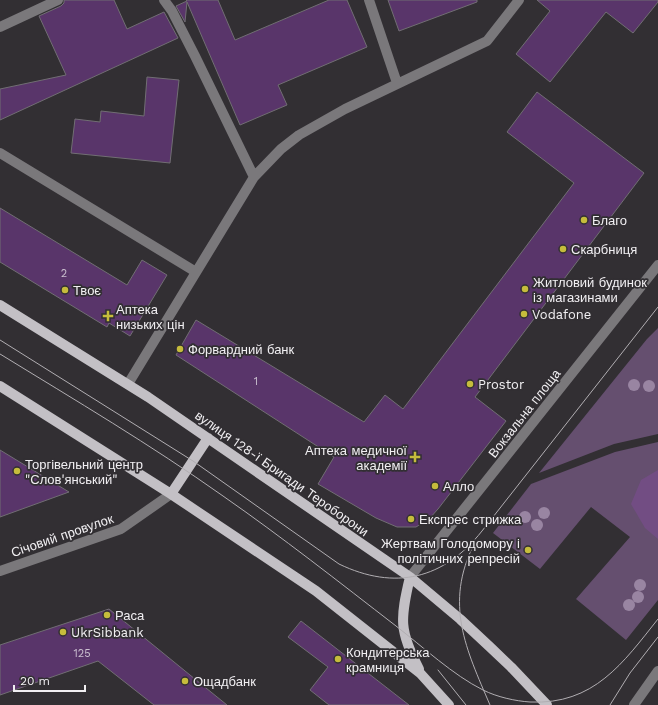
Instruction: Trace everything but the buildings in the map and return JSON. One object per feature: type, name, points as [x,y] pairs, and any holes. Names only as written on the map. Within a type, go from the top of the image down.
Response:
[{"type":"main road","name":"вулиця 128-ї Бригади Тероборони","points":[[0,305],[128,384],[410,577],[460,619],[490,647],[547,705]]},
{"type":"main road","points":[[0,386],[171,494],[316,591],[420,672],[449,705]]},
{"type":"main road","points":[[171,494],[208,438]]},
{"type":"main road","points":[[410,577],[402,618],[403,632],[409,650],[420,672]]},
{"type":"street","points":[[0,27],[58,0]]},
{"type":"street","points":[[164,0],[172,11],[195,56],[254,177]]},
{"type":"street","points":[[369,0],[398,83]]},
{"type":"street","points":[[128,384],[254,177],[281,149],[298,136],[344,109],[487,40],[519,0]]},
{"type":"street","points":[[0,153],[196,272]]},
{"type":"street","name":"Вокзальна площа","points":[[410,577],[658,265]]},
{"type":"street","name":"Січовий провулок","points":[[0,571],[121,529],[171,494]]},
{"type":"street","points":[[634,705],[658,671]]},
{"type":"shaded area","points":[[658,328],[658,434],[614,444],[539,473],[647,339]]},
{"type":"shaded area","points":[[658,442],[658,600],[626,640],[576,599],[630,537],[591,507],[540,569],[493,533],[531,484],[615,452]]},
{"type":"shaded area","points":[[658,470],[658,539],[645,528],[631,504],[641,480]]},
{"type":"tram line","points":[[0,340],[193,461],[339,564],[360,572],[380,577],[399,578],[417,576],[435,570],[452,560],[467,547],[482,531],[658,307]]},
{"type":"tram line","points":[[0,354],[113,423],[196,477],[289,544],[396,626],[449,669],[472,684],[494,695],[518,701],[552,701],[572,696],[589,689],[605,678],[619,665],[658,619]]},
{"type":"tram line","points":[[474,544],[465,566],[460,587],[460,607],[466,645],[490,705]]},
{"type":"tram line","points":[[610,705],[630,673],[658,637]]},
{"type":"tram line","points":[[438,670],[466,705]]},
{"type":"place","name":"Благо","points":[[584,220]]},
{"type":"place","name":"Скарбниця","points":[[563,249]]},
{"type":"place","name":"Житловий будинок із магазинами","points":[[525,289]]},
{"type":"place","name":"Твоє","points":[[65,290]]},
{"type":"place","name":"Vodafone","points":[[524,314]]},
{"type":"place","name":"Аптека низьких цін","points":[[108,316]]},
{"type":"place","name":"Форвардний банк","points":[[180,349]]},
{"type":"place","name":"Prostor","points":[[470,384]]},
{"type":"place","name":"Аптека медичної академії","points":[[415,457]]},
{"type":"place","name":"Торгівельний центр \"Слов'янський\"","points":[[17,471]]},
{"type":"place","name":"Алло","points":[[435,486]]},
{"type":"place","name":"Експрес стрижка","points":[[411,519]]},
{"type":"place","name":"Жертвам Голодомору і політичних репресій","points":[[528,550]]},
{"type":"place","name":"Раса","points":[[107,615]]},
{"type":"place","name":"UkrSibbank","points":[[63,632]]},
{"type":"place","name":"Кондитерська крамниця","points":[[338,659]]},
{"type":"place","name":"Ощадбанк","points":[[185,681]]}]
